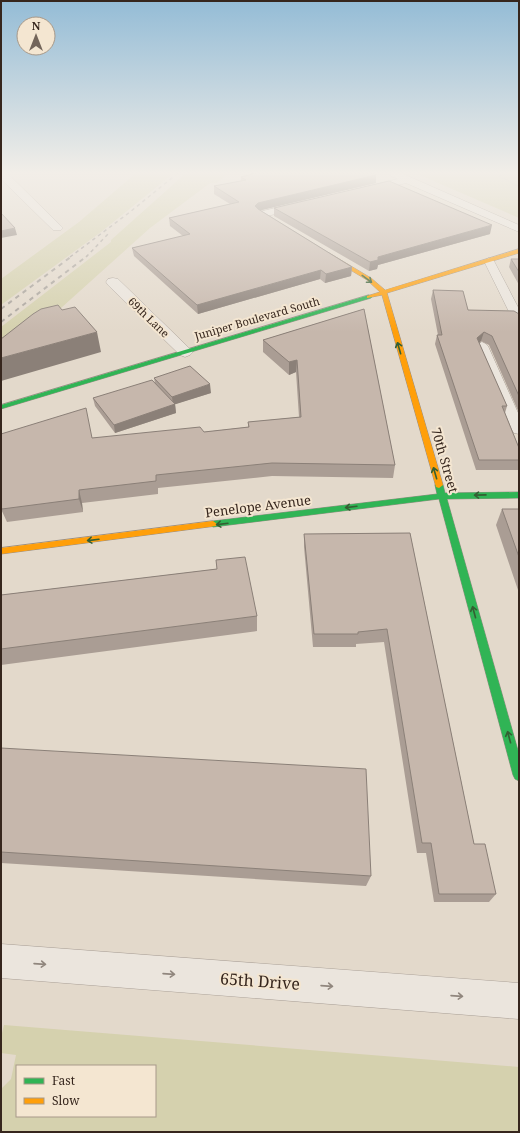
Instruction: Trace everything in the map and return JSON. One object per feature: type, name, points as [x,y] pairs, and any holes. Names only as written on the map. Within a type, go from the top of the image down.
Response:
[{"type":"street","points":[[510,226],[519,230]]},
{"type":"street","points":[[321,250],[369,279],[384,293]]},
{"type":"street","name":"Juniper Boulevard South","points":[[1,407],[384,293],[519,251]]},
{"type":"street","name":"69th Lane","points":[[114,282],[185,352]]},
{"type":"street","name":"70th Street","points":[[384,293],[519,774]]},
{"type":"street","name":"Penelope Avenue","points":[[1,552],[441,496],[519,495]]},
{"type":"street","name":"65th Drive","points":[[1,961],[519,1001]]},
{"type":"lane","points":[[488,261],[519,320]]},
{"type":"lane","points":[[482,346],[519,430]]},
{"type":"shaded area","points":[[74,226],[109,226],[1,305],[1,279]]},
{"type":"shaded area","points":[[127,226],[153,226],[1,362],[1,327],[111,242],[111,240]]},
{"type":"shaded area","points":[[4,1025],[519,1067],[519,1132],[1,1132],[1,1089],[11,1079],[16,1055],[1,1053],[1,1037]]},
{"type":"building","points":[[1,226],[13,226],[15,228],[1,231]]},
{"type":"building","points":[[179,226],[285,226],[352,267],[326,274],[321,270],[197,305],[132,248],[190,234]]},
{"type":"building","points":[[306,226],[489,226],[378,257],[378,260],[370,262]]},
{"type":"building","points":[[511,259],[519,259],[519,272]]},
{"type":"building","points":[[433,290],[463,291],[468,310],[514,311],[519,314],[519,396],[492,336],[484,332],[477,338],[507,406],[502,406],[519,448],[519,460],[479,460],[437,335],[442,335]]},
{"type":"building","points":[[58,305],[62,310],[75,307],[97,332],[1,358],[1,339],[41,309]]},
{"type":"building","points":[[364,309],[395,465],[272,463],[156,475],[156,481],[79,490],[79,499],[2,509],[1,434],[86,408],[92,438],[200,427],[204,432],[249,427],[248,422],[301,417],[297,360],[289,362],[263,340]]},
{"type":"building","points":[[190,366],[210,384],[172,397],[154,378]]},
{"type":"building","points":[[152,380],[175,404],[114,425],[93,398]]},
{"type":"building","points":[[502,509],[519,509],[519,557]]},
{"type":"building","points":[[410,533],[474,844],[485,844],[496,894],[439,894],[431,843],[422,843],[387,629],[358,632],[358,634],[314,634],[304,534]]},
{"type":"building","points":[[245,557],[257,616],[1,649],[1,595],[217,569],[216,560]]},
{"type":"building","points":[[1,748],[366,769],[371,876],[1,852]]},
{"type":"railway","points":[[70,257],[112,226]]},
{"type":"railway","points":[[87,256],[110,232]]},
{"type":"railway","points":[[1,309],[72,256]]},
{"type":"railway","points":[[1,322],[87,256]]},
{"type":"traffic: fast","points":[[1,407],[369,297]]},
{"type":"traffic: fast","points":[[439,485],[519,775]]},
{"type":"traffic: fast","points":[[213,524],[441,496],[519,495]]},
{"type":"traffic: slow","points":[[369,297],[519,251]]},
{"type":"traffic: slow","points":[[327,254],[369,279],[384,293],[439,485]]},
{"type":"traffic: slow","points":[[1,551],[213,524]]}]
